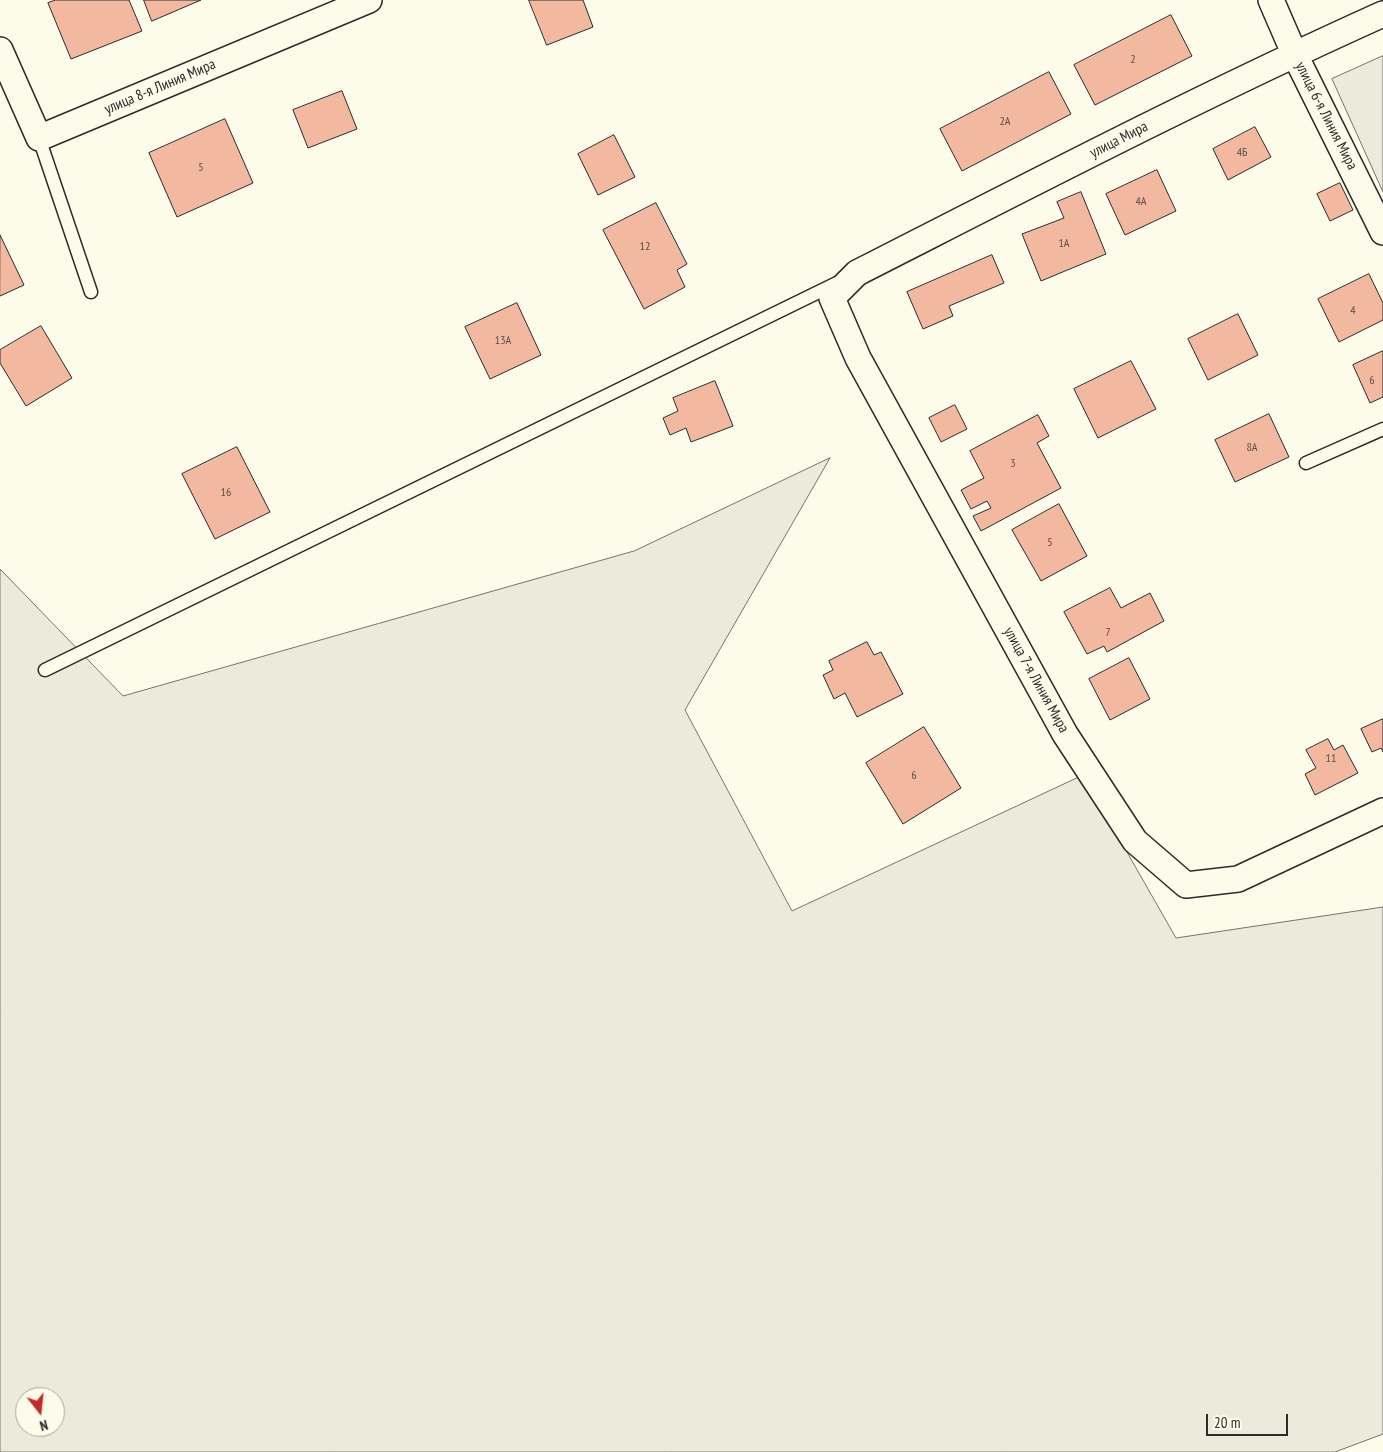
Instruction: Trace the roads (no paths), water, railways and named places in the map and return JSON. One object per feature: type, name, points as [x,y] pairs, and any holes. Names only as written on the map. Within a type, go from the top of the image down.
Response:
[{"type":"street","name":"улица 8-я Линия Мира","points":[[40,138],[369,0]]},
{"type":"street","name":"улица 6-я Линия Мира","points":[[1271,0],[1294,54],[1383,232]]},
{"type":"street","name":"улица Мира","points":[[858,273],[1294,54],[1383,14]]},
{"type":"street","points":[[0,50],[40,138]]},
{"type":"street","name":"улица 7-я Линия Мира","points":[[858,273],[832,298],[858,358],[1065,734],[1135,840],[1186,885],[1221,881],[1238,879],[1383,811]]},
{"type":"lane","points":[[40,138],[91,292]]},
{"type":"lane","points":[[45,670],[858,273]]},
{"type":"lane","points":[[1306,463],[1383,429]]}]
